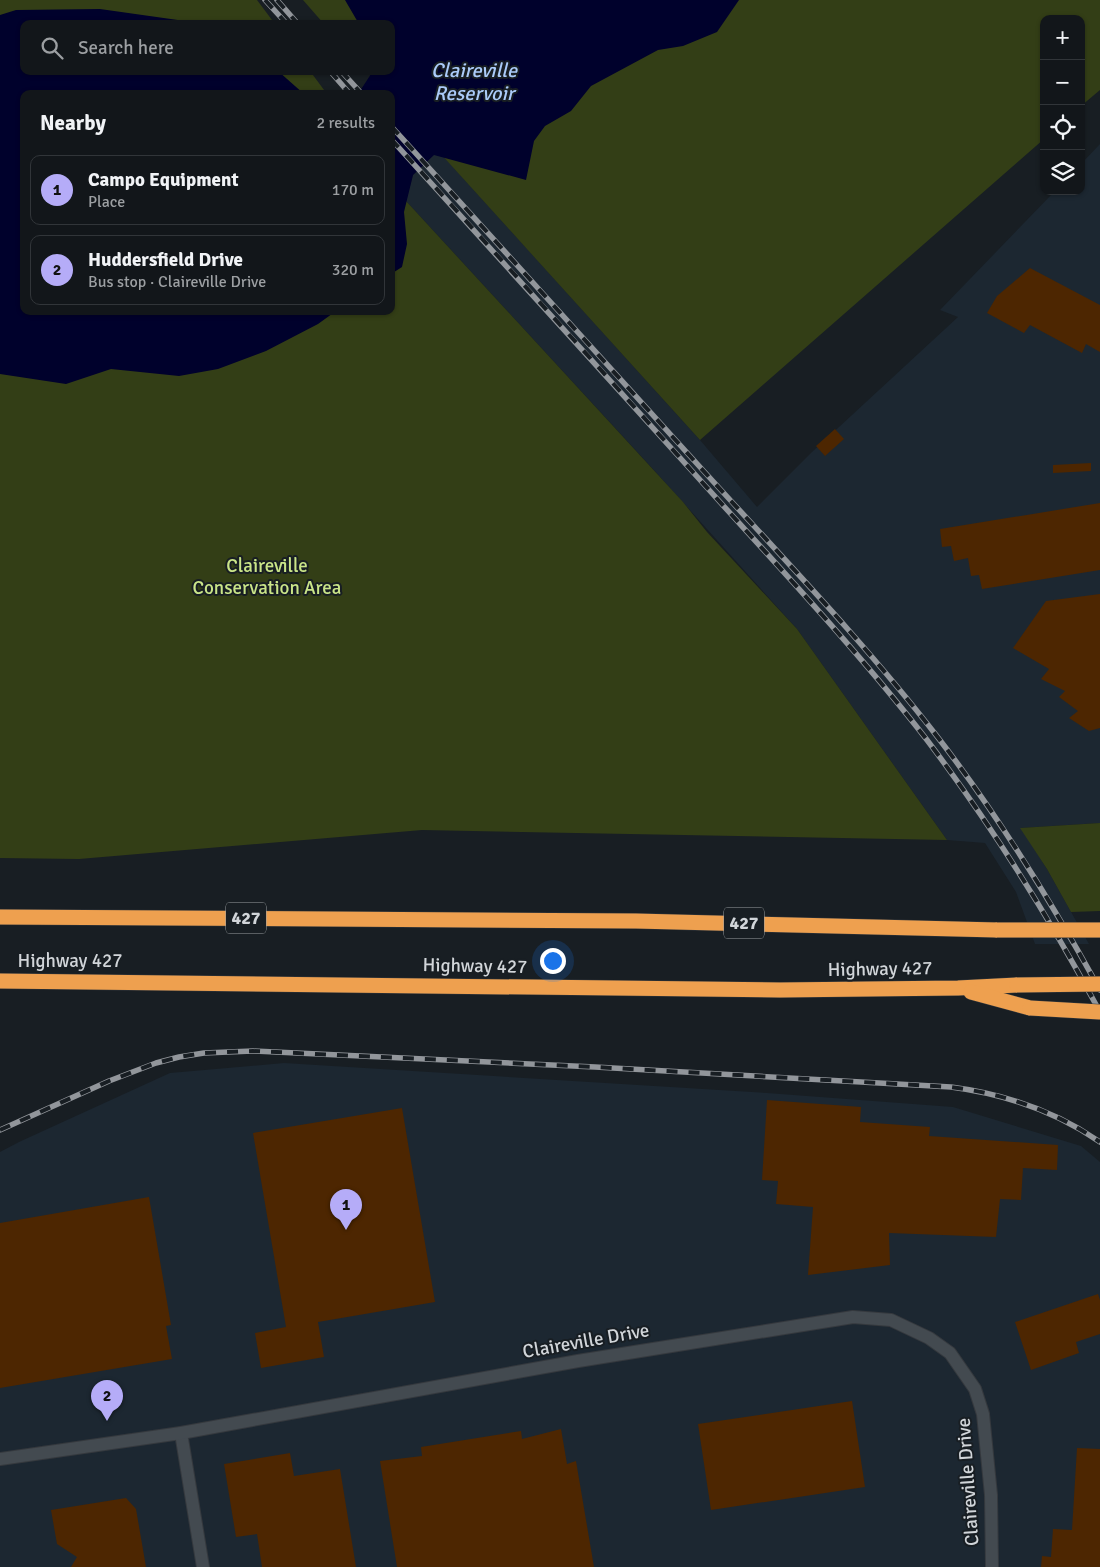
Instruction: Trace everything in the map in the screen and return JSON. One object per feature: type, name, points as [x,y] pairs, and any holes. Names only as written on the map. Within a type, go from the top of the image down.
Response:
[{"type":"highway","name":"427","points":[[0,917],[627,920],[997,930],[1100,930]]},
{"type":"highway","name":"Highway 427","points":[[0,981],[760,990],[1100,984]]},
{"type":"highway","points":[[958,988],[1030,1008],[1100,1012]]},
{"type":"street","name":"Claireville Drive","points":[[0,1459],[181,1433],[643,1350],[853,1317],[892,1320],[929,1338],[950,1353],[975,1389],[983,1414],[990,1495],[992,1567]]},
{"type":"street","points":[[181,1433],[203,1567]]},
{"type":"shaded area","points":[[1100,144],[1100,823],[1021,828],[1047,869],[1089,944],[1035,944],[1016,892],[985,843],[947,840],[797,629],[652,468],[406,201],[413,175],[434,154],[444,157],[700,440],[757,507],[812,452],[958,317],[940,310],[1051,195],[1085,195],[1085,160]]},
{"type":"shaded area","points":[[284,1063],[767,1093],[953,1107],[1081,1146],[1100,1162],[1100,1567],[0,1567],[0,1152],[170,1073]]},
{"type":"green space","name":"Claireville Conservation Area","points":[[0,0],[257,0],[272,20],[20,20],[20,75],[313,75],[324,90],[20,90],[20,315],[395,315],[395,186],[406,201],[797,629],[947,840],[422,830],[79,859],[0,858]]},
{"type":"green space","points":[[303,0],[1100,0],[1100,90],[1085,103],[1085,15],[1040,15],[1040,142],[700,440],[395,103],[395,90],[384,90],[370,75],[395,75],[395,20],[320,20]]},
{"type":"green space","points":[[1100,823],[1100,911],[1071,912],[1047,869],[1020,828]]},
{"type":"water","name":"Claireville Reservoir","points":[[345,0],[739,0],[717,32],[683,46],[658,50],[591,86],[571,111],[545,126],[534,141],[526,180],[434,155],[413,175],[404,212],[407,244],[402,267],[395,271],[395,90],[361,90],[370,75],[395,75],[395,20],[357,20]]},
{"type":"water","points":[[100,9],[178,20],[20,20],[20,75],[283,75],[299,90],[20,90],[20,315],[330,315],[318,324],[266,351],[218,369],[179,376],[111,369],[66,384],[0,374],[0,15],[16,10]]},
{"type":"building","points":[[1030,268],[1100,305],[1100,352],[1086,344],[1082,353],[1030,325],[1024,333],[987,313],[997,296]]},
{"type":"building","points":[[835,429],[844,439],[825,456],[816,446]]},
{"type":"building","points":[[1091,463],[1091,471],[1053,473],[1053,465]]},
{"type":"building","points":[[1100,503],[1100,570],[982,589],[979,575],[971,576],[968,558],[954,561],[951,546],[942,547],[940,529]]},
{"type":"building","points":[[1100,594],[1100,728],[1089,731],[1069,718],[1078,711],[1059,697],[1065,691],[1041,679],[1049,669],[1013,648],[1046,601]]},
{"type":"building","points":[[767,1100],[861,1107],[860,1122],[930,1127],[929,1136],[1058,1145],[1057,1170],[1023,1168],[1021,1200],[1000,1199],[996,1237],[889,1233],[890,1265],[808,1275],[813,1207],[776,1204],[778,1181],[762,1180]]},
{"type":"building","points":[[402,1108],[435,1302],[318,1322],[324,1357],[261,1368],[255,1333],[286,1327],[253,1133]]},
{"type":"building","points":[[149,1197],[171,1325],[166,1326],[172,1359],[0,1388],[0,1223]]},
{"type":"building","points":[[1098,1294],[1100,1300],[1100,1334],[1076,1342],[1079,1353],[1031,1370],[1015,1322]]},
{"type":"building","points":[[852,1401],[865,1487],[711,1510],[698,1424]]},
{"type":"building","points":[[561,1429],[567,1464],[576,1461],[594,1567],[397,1567],[380,1461],[422,1456],[421,1447],[521,1431],[522,1439]]},
{"type":"building","points":[[1077,1448],[1100,1449],[1100,1567],[1041,1567],[1042,1556],[1051,1557],[1053,1529],[1072,1530]]},
{"type":"building","points":[[290,1453],[294,1476],[340,1469],[356,1567],[262,1567],[257,1534],[236,1537],[224,1464]]},
{"type":"building","points":[[126,1498],[136,1509],[146,1567],[71,1567],[77,1557],[57,1544],[51,1510]]},
{"type":"railway","points":[[265,0],[283,20]]},
{"type":"railway","points":[[277,0],[294,20]]},
{"type":"railway","points":[[333,75],[347,90]]},
{"type":"railway","points":[[345,75],[358,90]]},
{"type":"railway","points":[[395,130],[816,593],[907,699],[959,765],[1002,827],[1043,891],[1100,990]]},
{"type":"railway","points":[[395,143],[812,603],[899,705],[951,772],[997,839],[1061,942],[1100,1012]]},
{"type":"railway","points":[[0,1130],[109,1081],[156,1063],[204,1053],[253,1051],[595,1067],[951,1087],[991,1094],[1029,1106],[1065,1121],[1100,1142]]},
{"type":"place","name":"Campo Equipment","points":[[346,1230]]},
{"type":"place","name":"Huddersfield Drive","points":[[107,1421]]}]
